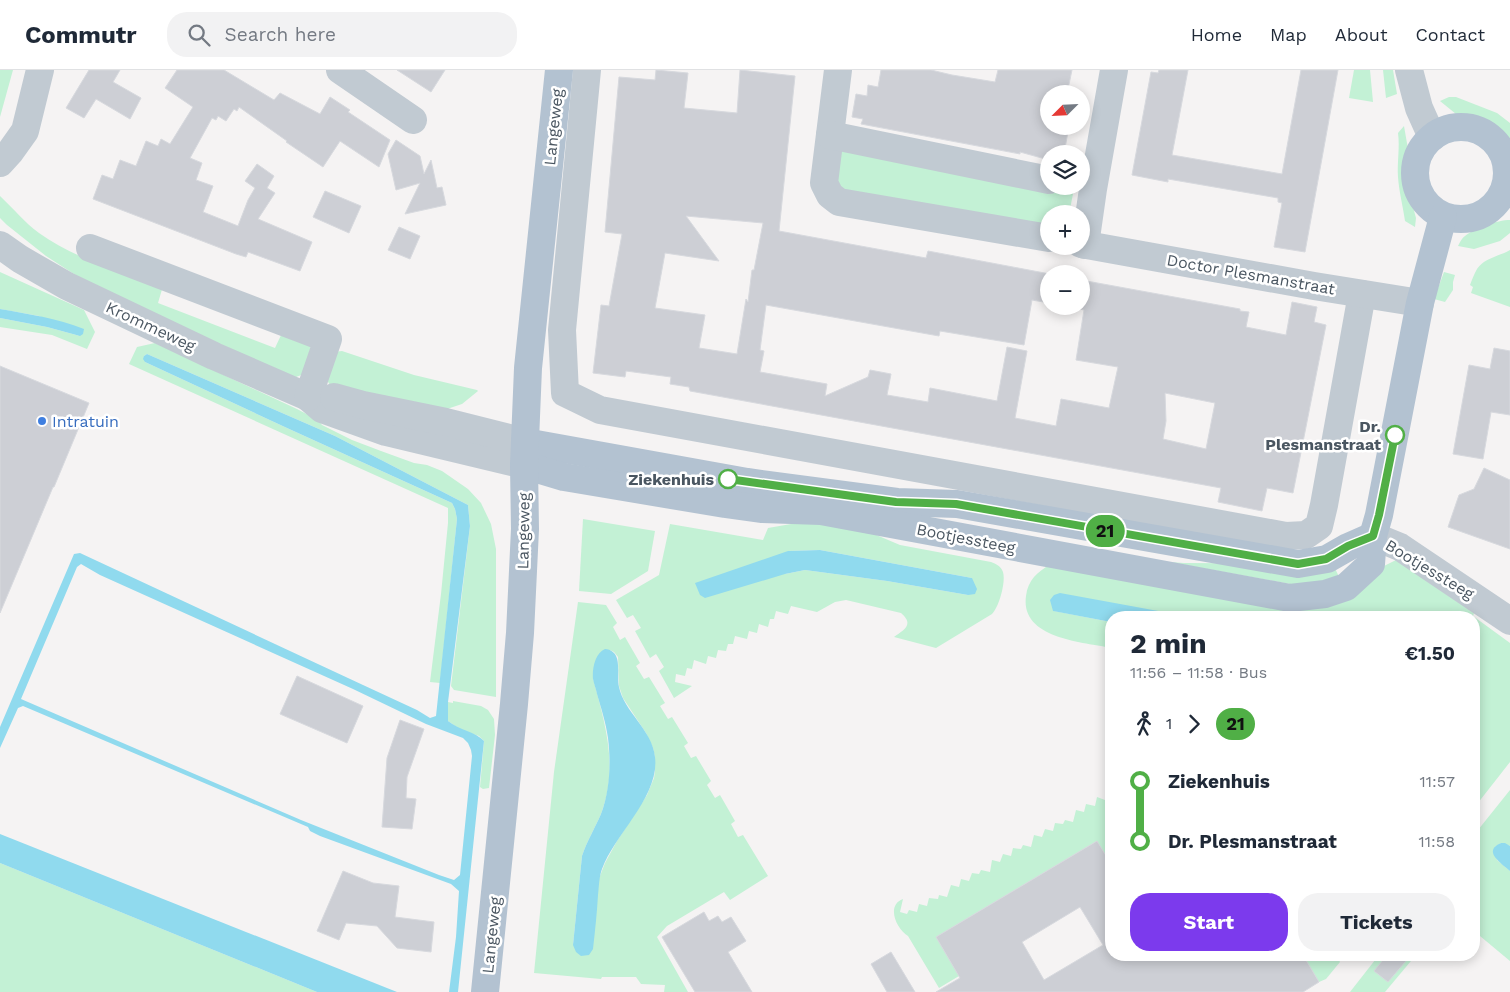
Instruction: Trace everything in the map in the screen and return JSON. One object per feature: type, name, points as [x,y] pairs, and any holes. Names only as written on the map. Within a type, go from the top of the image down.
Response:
[{"type":"main road","name":"Langeweg","points":[[485,992],[520,633],[525,529],[528,368],[559,70]]},
{"type":"main road","points":[[1459,127],[1474,129],[1487,135],[1498,145],[1505,158],[1507,196],[1490,210],[1474,218],[1457,220],[1443,217],[1429,208],[1419,194],[1415,180],[1415,170],[1420,150],[1432,137],[1444,130],[1459,127]]},
{"type":"main road","points":[[1373,536],[1379,515],[1420,303],[1443,217]]},
{"type":"main road","name":"Bootjessteeg","points":[[525,454],[896,502],[956,504],[1298,564],[1326,559],[1348,546],[1373,536]]},
{"type":"street","points":[[0,163],[25,131],[40,70]]},
{"type":"street","points":[[340,70],[413,120]]},
{"type":"street","name":"Langeweg","points":[[587,70],[562,330],[564,393],[600,410],[1286,536],[1306,535],[1319,526],[1324,505],[1362,294]]},
{"type":"street","points":[[838,70],[824,184],[838,202],[1040,236]]},
{"type":"street","points":[[1090,168],[1114,70]]},
{"type":"street","points":[[1409,70],[1416,99],[1432,137]]},
{"type":"street","points":[[830,135],[1040,178]]},
{"type":"street","name":"Krommeweg","points":[[0,245],[20,260],[67,286],[214,356],[308,397],[329,396],[363,406],[446,422],[525,454]]},
{"type":"street","name":"Doctor Plesmanstraat","points":[[1090,245],[1420,303]]},
{"type":"street","points":[[90,248],[328,339],[308,397]]},
{"type":"street","name":"Bootjessteeg","points":[[1373,536],[1400,547],[1510,621]]},
{"type":"green space","points":[[0,70],[13,70],[0,117]]},
{"type":"green space","points":[[1354,70],[1370,70],[1373,102],[1349,98]]},
{"type":"green space","points":[[1383,70],[1393,70],[1397,94],[1386,98]]},
{"type":"green space","points":[[1449,97],[1456,97],[1497,113],[1510,123],[1510,143],[1493,125],[1480,119],[1456,114],[1440,101]]},
{"type":"green space","points":[[1404,126],[1408,149],[1404,176],[1405,187],[1416,218],[1415,227],[1405,221],[1399,183],[1398,133]]},
{"type":"green space","points":[[838,147],[1040,183],[1040,195],[1073,195],[1071,205],[1040,205],[1040,229],[834,195]]},
{"type":"green space","points":[[0,196],[29,225],[68,251],[163,286],[158,303],[275,348],[282,333],[311,346],[304,374],[296,377],[291,376],[91,285],[46,256],[7,225],[0,218]]},
{"type":"green space","points":[[1510,220],[1510,233],[1500,241],[1474,249],[1458,246],[1464,237],[1480,227]]},
{"type":"green space","points":[[1510,250],[1510,307],[1471,293],[1473,287],[1470,285],[1480,265]]},
{"type":"green space","points":[[0,272],[84,310],[95,332],[87,349],[52,335],[0,327],[0,318],[47,327],[80,336],[39,316],[0,309]]},
{"type":"green space","points":[[1444,272],[1455,275],[1453,290],[1445,302],[1434,299]]},
{"type":"green space","points":[[155,343],[297,409],[318,420],[322,425],[352,440],[414,463],[427,465],[442,471],[468,489],[481,503],[491,524],[496,549],[496,697],[454,690],[451,686],[470,526],[468,505],[335,436],[147,354],[144,356],[145,362],[452,503],[457,519],[440,683],[430,682],[441,594],[448,508],[129,364],[137,347]]},
{"type":"green space","points":[[342,351],[414,375],[478,391],[462,404],[441,411],[333,390],[325,377],[334,352]]},
{"type":"green space","points":[[583,519],[655,531],[648,571],[611,594],[579,591]]},
{"type":"green space","points":[[814,520],[855,526],[900,545],[991,562],[1000,567],[1003,572],[1004,582],[1001,594],[995,611],[992,614],[936,648],[894,637],[907,624],[905,617],[901,613],[846,600],[835,602],[817,612],[791,606],[788,614],[776,611],[774,619],[770,619],[768,627],[759,624],[757,633],[749,631],[747,639],[735,636],[733,644],[728,644],[726,651],[718,650],[716,658],[708,656],[706,664],[694,660],[692,669],[687,668],[685,676],[676,674],[675,682],[692,686],[674,698],[659,671],[664,667],[656,654],[650,658],[635,631],[641,628],[633,615],[627,618],[616,600],[659,575],[670,524],[763,540],[768,528]],"holes":[[[820,550],[972,578],[968,595],[887,581],[805,570],[785,574],[788,551]]]},
{"type":"green space","points":[[1396,560],[1471,611],[1054,611],[1105,621],[1105,647],[1070,640],[1043,630],[1033,621],[1027,610],[1026,596],[1031,581],[1037,573],[1051,564],[1279,602],[1382,567]]},
{"type":"green space","points":[[1169,562],[1333,564],[1340,579],[1312,588]]},
{"type":"green space","points":[[578,602],[606,605],[617,623],[613,627],[620,640],[625,637],[640,663],[636,666],[644,679],[649,677],[665,703],[660,706],[668,719],[672,717],[688,743],[684,746],[691,758],[696,756],[711,781],[707,785],[715,798],[720,795],[735,821],[731,824],[738,837],[743,835],[768,876],[730,900],[724,892],[667,926],[657,937],[688,992],[664,992],[665,985],[641,984],[636,977],[602,977],[601,979],[534,973],[554,772]],"holes":[[[610,650],[618,657],[619,686],[623,698],[646,733],[653,748],[655,771],[647,795],[605,863],[573,945],[582,856],[601,814],[609,779],[610,762],[606,729],[593,678]]]},
{"type":"green space","points":[[1480,621],[1510,643],[1510,762],[1480,800]]},
{"type":"green space","points":[[453,701],[481,706],[488,710],[494,719],[495,735],[489,788],[483,789],[480,787],[484,741],[479,736],[461,730],[448,721],[448,702],[453,703]]},
{"type":"green space","points":[[1510,790],[1510,846],[1501,843],[1495,847],[1497,860],[1510,871],[1510,961],[1480,936],[1480,828]]},
{"type":"green space","points":[[1097,797],[1105,800],[1105,854],[1097,841],[936,937],[959,976],[939,988],[908,936],[897,923],[894,911],[898,902],[903,899],[900,912],[907,914],[909,910],[917,912],[919,904],[927,906],[929,898],[938,899],[939,895],[947,897],[951,885],[959,887],[961,879],[969,881],[972,873],[979,874],[981,870],[990,872],[992,860],[1000,862],[1003,854],[1011,856],[1013,848],[1021,849],[1023,845],[1031,847],[1034,835],[1042,837],[1045,829],[1053,831],[1055,823],[1063,824],[1065,820],[1073,822],[1076,810],[1084,812],[1086,804],[1095,806]]},
{"type":"green space","points":[[0,863],[317,992],[0,992]]},
{"type":"green space","points":[[1307,961],[1339,961],[1326,979],[1319,982]]},
{"type":"green space","points":[[1374,961],[1411,961],[1385,992],[1350,992]]},
{"type":"water","points":[[0,309],[63,322],[84,329],[83,334],[80,336],[47,327],[0,318]]},
{"type":"water","points":[[147,354],[335,436],[468,505],[470,526],[448,702],[448,721],[477,735],[484,741],[458,992],[449,992],[456,937],[459,891],[451,884],[320,836],[310,831],[308,827],[23,706],[18,708],[0,748],[0,727],[74,554],[80,553],[417,710],[430,718],[436,716],[457,519],[452,503],[145,362],[144,356]],"holes":[[[81,564],[100,575],[426,724],[463,738],[468,743],[472,756],[460,875],[454,880],[439,875],[301,820],[21,699],[77,567]]]},
{"type":"water","points":[[820,550],[972,578],[977,589],[975,594],[968,595],[887,581],[805,570],[785,574],[705,598],[700,595],[695,583],[788,551]]},
{"type":"water","points":[[1060,593],[1158,611],[1105,611],[1105,621],[1053,611],[1050,600],[1054,595]]},
{"type":"water","points":[[605,649],[615,654],[617,658],[618,681],[622,696],[626,705],[644,729],[653,747],[655,772],[644,800],[616,842],[602,869],[599,882],[593,949],[589,955],[581,956],[576,952],[573,945],[582,856],[601,814],[609,776],[607,732],[593,681],[594,666],[597,658]]},
{"type":"water","points":[[0,834],[397,992],[317,992],[0,863]]},
{"type":"water","points":[[1501,843],[1510,846],[1510,871],[1498,861],[1493,853],[1496,846]]},
{"type":"building","points":[[89,70],[120,70],[113,82],[141,98],[130,119],[96,99],[84,118],[66,108]]},
{"type":"building","points":[[177,70],[224,70],[274,100],[280,93],[320,114],[330,97],[350,110],[348,112],[390,140],[379,167],[340,141],[323,167],[239,107],[237,111],[234,109],[226,121],[218,116],[216,120],[212,118],[190,158],[202,163],[196,180],[213,186],[203,212],[238,226],[255,188],[245,181],[257,164],[274,176],[267,188],[275,193],[258,219],[312,242],[300,271],[248,252],[246,257],[236,254],[93,199],[102,175],[113,179],[120,160],[136,166],[146,141],[158,146],[161,139],[170,144],[193,107],[165,88]]},
{"type":"building","points":[[397,70],[445,70],[431,92]]},
{"type":"building","points":[[656,70],[688,73],[684,108],[737,113],[740,70],[795,76],[779,231],[926,258],[928,251],[1040,272],[1040,301],[1032,300],[1024,345],[940,331],[939,336],[766,305],[760,350],[764,351],[760,372],[827,384],[825,396],[868,377],[870,370],[891,374],[887,395],[928,402],[930,388],[997,401],[1007,347],[1027,351],[1015,418],[1056,426],[1061,399],[1109,408],[1118,367],[1076,360],[1083,315],[1090,315],[1090,282],[1240,309],[1240,311],[1249,312],[1246,327],[1286,335],[1292,302],[1317,307],[1314,322],[1326,325],[1293,493],[1267,488],[1262,511],[1218,502],[1221,488],[690,391],[689,387],[670,384],[671,377],[626,371],[625,377],[593,373],[601,305],[609,306],[622,234],[605,232],[619,77],[655,80]],"holes":[[[686,216],[763,223],[754,270],[752,270],[748,302],[746,299],[737,354],[699,348],[705,315],[655,308],[665,253],[719,261]],[[1165,393],[1215,403],[1206,449],[1163,439],[1166,421]]]},
{"type":"building","points":[[881,70],[931,70],[995,82],[998,70],[1072,70],[1069,85],[1040,85],[1040,135],[1067,135],[1066,145],[1040,145],[1040,158],[1020,152],[1020,154],[861,124],[863,119],[852,117],[856,94],[867,96],[868,85],[878,87]]},
{"type":"building","points":[[1159,70],[1188,70],[1172,155],[1282,174],[1301,70],[1338,70],[1305,252],[1274,247],[1282,203],[1278,202],[1278,198],[1168,179],[1168,182],[1132,175],[1151,72],[1158,73]]},
{"type":"building","points":[[396,140],[420,156],[424,174],[431,160],[437,188],[442,187],[446,205],[405,214],[420,183],[396,190],[388,154]]},
{"type":"building","points":[[325,191],[361,206],[349,233],[313,217]]},
{"type":"building","points":[[399,227],[420,236],[410,259],[388,250]]},
{"type":"building","points":[[1494,348],[1510,351],[1510,415],[1491,412],[1483,459],[1453,454],[1469,365],[1490,369]]},
{"type":"building","points":[[0,366],[89,403],[0,613]]},
{"type":"building","points":[[1484,468],[1510,480],[1510,549],[1448,527],[1459,495],[1474,489]]},
{"type":"building","points":[[297,676],[363,706],[347,743],[280,714]]},
{"type":"building","points":[[400,720],[424,729],[407,777],[406,798],[416,799],[412,829],[382,827],[387,758]]},
{"type":"building","points":[[1097,841],[1105,854],[1105,961],[1307,961],[1319,982],[1303,992],[936,992],[960,978],[936,937]],"holes":[[[1080,907],[1103,945],[1044,980],[1022,942]]]},
{"type":"building","points":[[343,871],[373,883],[399,886],[395,917],[434,922],[431,952],[397,948],[377,926],[346,923],[339,940],[317,931]]},
{"type":"building","points":[[704,912],[709,921],[718,916],[722,922],[731,917],[746,941],[728,952],[752,992],[695,992],[662,937]]},
{"type":"building","points":[[891,952],[915,992],[887,992],[871,964]]},
{"type":"building","points":[[1382,961],[1406,961],[1388,982],[1374,971]]},
{"type":"bus line","name":"21","points":[[728,479],[896,502],[956,504],[1298,564],[1326,559],[1348,546],[1373,536],[1395,435]]},
{"type":"place","name":"Intratuin","points":[[42,421]]},
{"type":"place","name":"Dr. Plesmanstraat","points":[[1395,435]]},
{"type":"place","name":"Ziekenhuis","points":[[728,479]]}]
